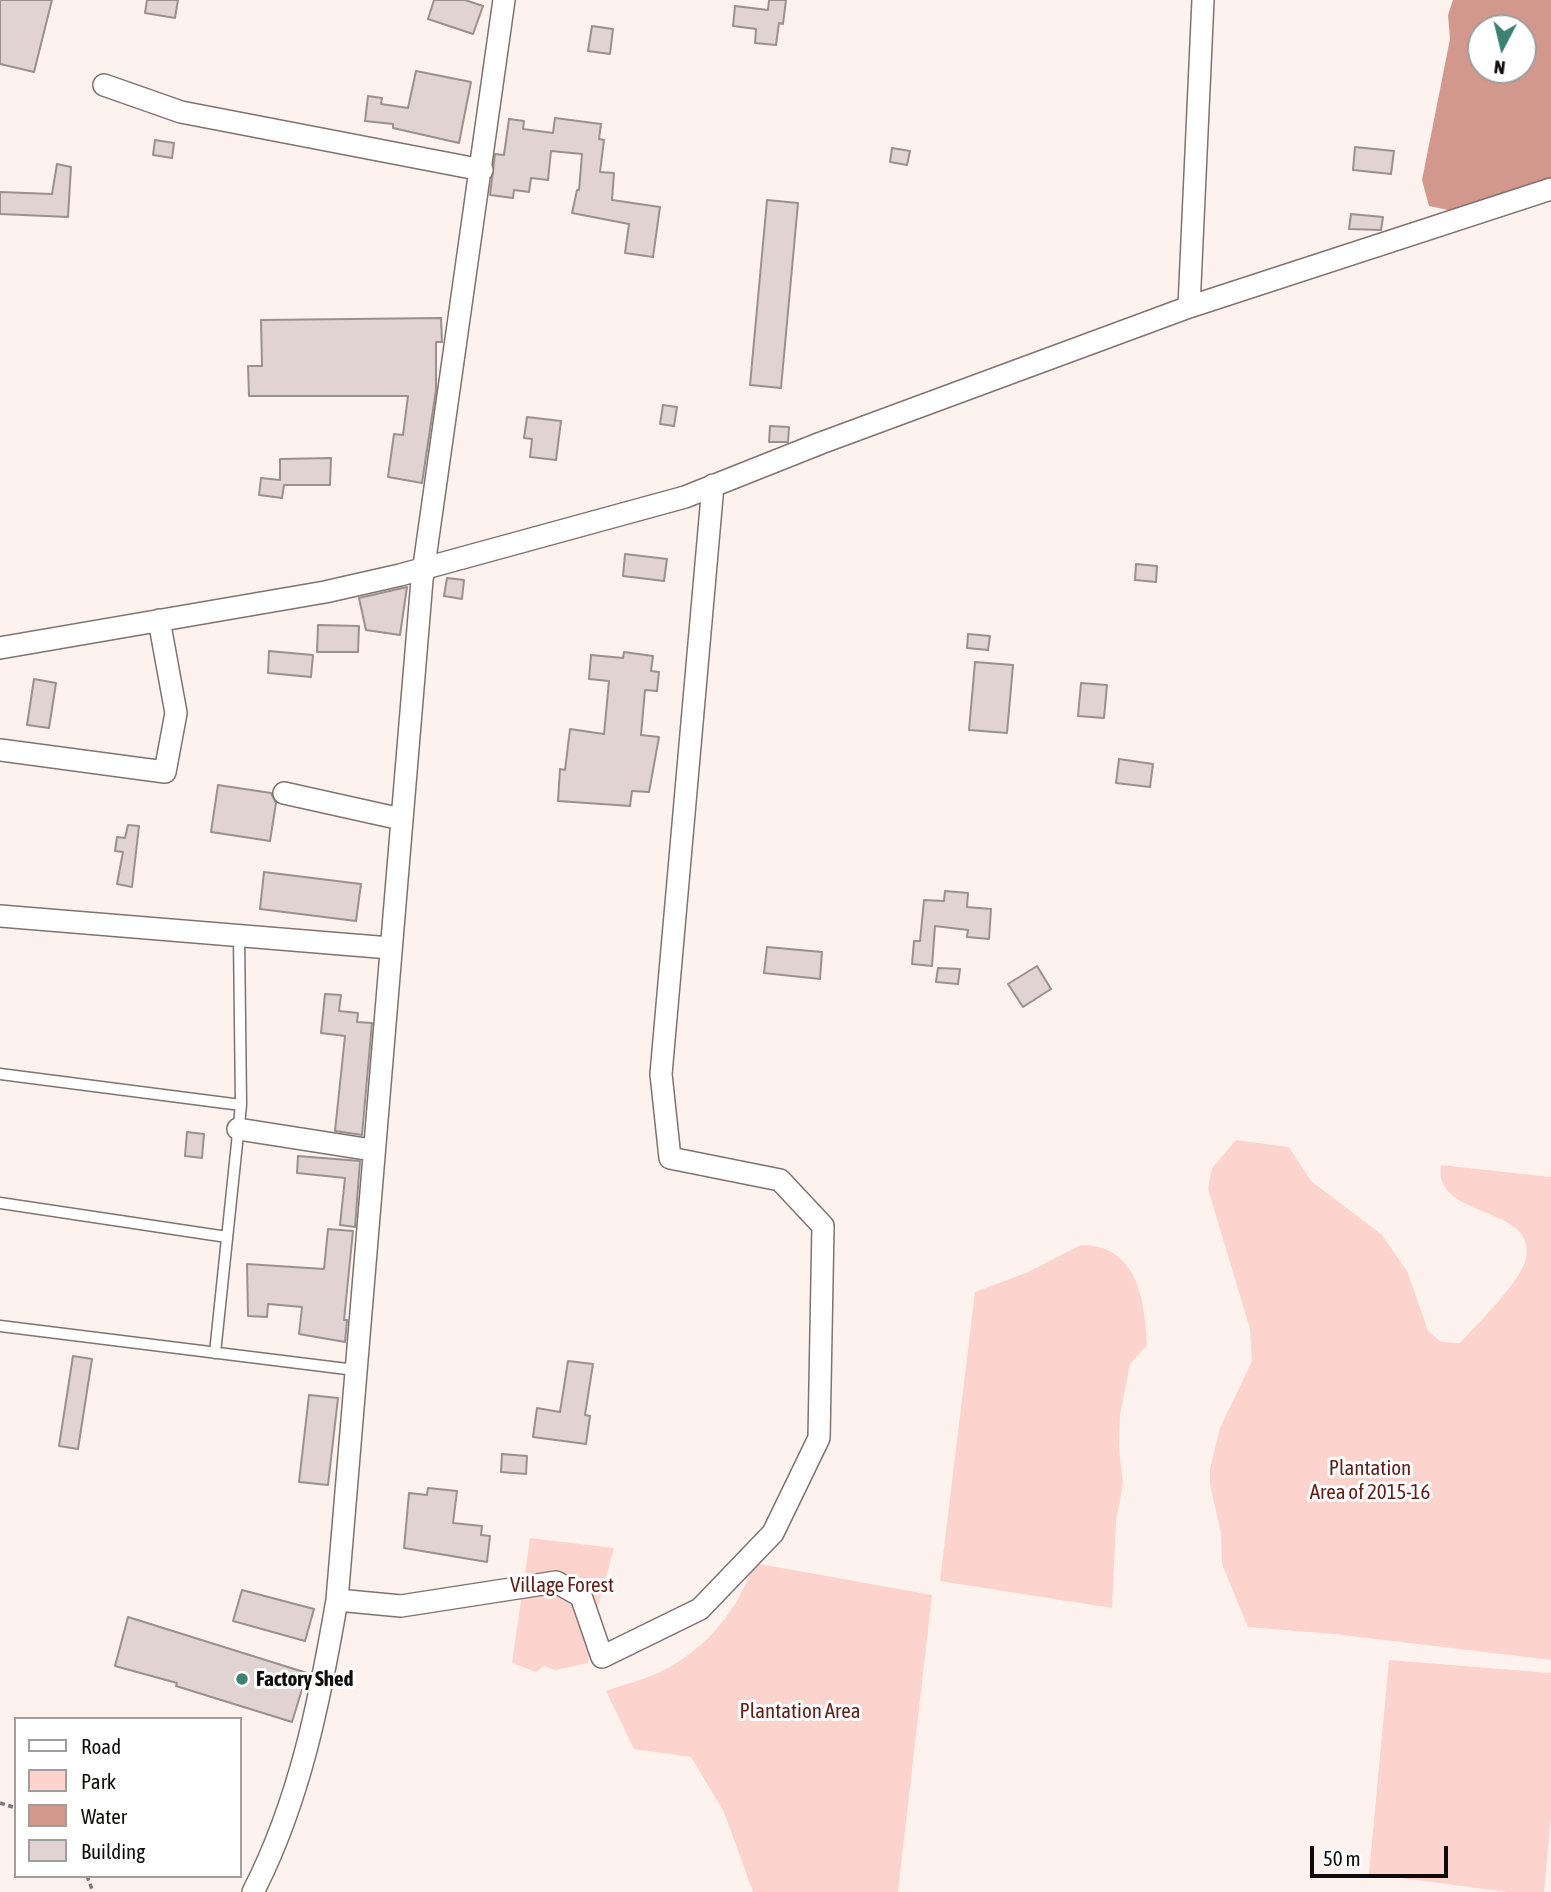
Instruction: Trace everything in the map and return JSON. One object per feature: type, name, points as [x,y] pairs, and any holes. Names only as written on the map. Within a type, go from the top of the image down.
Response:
[{"type":"street","points":[[253,1892],[268,1863],[307,1746],[337,1600],[372,1150],[424,568],[504,0]]},
{"type":"street","points":[[1189,307],[1203,0]]},
{"type":"street","points":[[104,85],[181,112],[482,170]]},
{"type":"street","points":[[0,648],[325,592],[685,497],[1189,307],[1551,189]]},
{"type":"street","points":[[337,1600],[401,1606],[556,1582],[581,1596],[602,1657],[700,1609],[773,1533],[819,1438],[823,1226],[780,1180],[670,1158],[661,1074],[713,485]]},
{"type":"street","points":[[0,750],[165,772],[176,713],[159,620]]},
{"type":"street","points":[[284,793],[401,819]]},
{"type":"street","points":[[0,916],[390,948]]},
{"type":"street","points":[[238,1129],[372,1150]]},
{"type":"lane","points":[[215,1353],[241,1105],[239,936]]},
{"type":"lane","points":[[0,1074],[241,1105]]},
{"type":"lane","points":[[0,1203],[227,1237]]},
{"type":"lane","points":[[0,1326],[355,1370]]},
{"type":"green space","name":"Plantation Area of 2015-16","points":[[1236,1140],[1289,1147],[1311,1181],[1382,1235],[1408,1273],[1428,1331],[1441,1342],[1460,1343],[1516,1279],[1526,1258],[1525,1241],[1516,1228],[1452,1195],[1443,1183],[1441,1165],[1551,1177],[1551,1660],[1334,1634],[1248,1627],[1222,1564],[1221,1533],[1210,1485],[1210,1469],[1220,1428],[1252,1361],[1250,1329],[1208,1189],[1212,1168]]},
{"type":"green space","points":[[1081,1245],[1100,1247],[1115,1254],[1126,1265],[1140,1293],[1146,1327],[1147,1345],[1130,1364],[1120,1415],[1119,1448],[1123,1483],[1116,1521],[1112,1608],[940,1581],[975,1292],[1026,1273]]},
{"type":"green space","name":"Village Forest","points":[[530,1538],[614,1548],[594,1620],[588,1663],[555,1670],[544,1666],[536,1672],[512,1663]]},
{"type":"green space","name":"Plantation Area","points":[[754,1563],[932,1595],[898,1892],[753,1892],[724,1812],[691,1757],[634,1749],[606,1691],[659,1673],[681,1660],[709,1637],[731,1610]]},
{"type":"green space","points":[[1389,1660],[1551,1673],[1551,1816],[1544,1892],[1508,1892],[1369,1874]]},
{"type":"water","points":[[1453,0],[1551,0],[1551,181],[1453,211],[1429,206],[1422,180],[1450,39],[1448,15]]},
{"type":"building","points":[[0,0],[52,0],[34,72],[0,64]]},
{"type":"building","points":[[147,0],[178,0],[175,18],[145,13]]},
{"type":"building","points":[[434,0],[465,0],[483,6],[473,34],[428,19]]},
{"type":"building","points":[[769,0],[786,0],[783,24],[779,23],[776,45],[755,43],[756,29],[733,26],[735,6],[768,10]]},
{"type":"building","points":[[592,26],[613,29],[610,54],[588,51]]},
{"type":"building","points":[[416,71],[471,82],[459,143],[393,128],[393,124],[365,121],[368,96],[382,98],[381,104],[408,108]]},
{"type":"building","points":[[555,118],[601,124],[599,139],[604,140],[600,172],[614,173],[612,200],[660,207],[653,257],[625,253],[629,224],[572,213],[579,190],[582,154],[551,151],[548,180],[531,178],[529,192],[514,190],[513,198],[490,195],[495,154],[504,155],[509,119],[524,121],[523,129],[553,133]]},
{"type":"building","points":[[155,140],[174,143],[172,158],[153,155]]},
{"type":"building","points":[[1355,147],[1394,151],[1391,174],[1353,170]]},
{"type":"building","points":[[892,148],[910,151],[907,165],[890,162]]},
{"type":"building","points":[[57,164],[71,167],[68,217],[0,214],[0,192],[52,194]]},
{"type":"building","points":[[767,200],[798,203],[781,388],[750,385]]},
{"type":"building","points":[[1351,214],[1383,217],[1381,230],[1349,229]]},
{"type":"building","points":[[441,318],[442,342],[436,342],[436,390],[422,483],[388,477],[394,434],[403,435],[408,396],[249,396],[248,366],[262,366],[261,320]]},
{"type":"building","points":[[663,405],[677,407],[674,426],[660,424]]},
{"type":"building","points":[[527,417],[561,421],[556,460],[530,457],[532,439],[524,438]]},
{"type":"building","points":[[770,426],[789,427],[788,442],[769,442]]},
{"type":"building","points":[[331,458],[330,485],[284,485],[282,498],[259,495],[261,478],[280,480],[280,459]]},
{"type":"building","points":[[625,554],[667,559],[664,581],[623,576]]},
{"type":"building","points":[[1136,564],[1157,566],[1156,582],[1135,580]]},
{"type":"building","points":[[447,578],[464,580],[462,599],[444,596]]},
{"type":"building","points":[[407,587],[400,635],[366,630],[359,598]]},
{"type":"building","points":[[318,625],[359,626],[358,652],[317,652]]},
{"type":"building","points":[[968,634],[990,636],[988,650],[967,648]]},
{"type":"building","points":[[269,651],[313,655],[311,677],[268,673]]},
{"type":"building","points":[[624,652],[653,656],[651,671],[659,672],[657,691],[645,690],[641,735],[659,737],[649,792],[632,791],[630,806],[558,801],[560,769],[565,770],[570,729],[604,734],[609,681],[589,679],[591,655],[623,658]]},
{"type":"building","points":[[975,662],[1013,665],[1007,733],[969,730]]},
{"type":"building","points":[[34,679],[56,683],[49,728],[27,725]]},
{"type":"building","points":[[1081,683],[1107,685],[1104,718],[1078,716]]},
{"type":"building","points":[[1119,759],[1153,764],[1150,787],[1116,783]]},
{"type":"building","points":[[218,785],[271,793],[276,803],[270,841],[211,832]]},
{"type":"building","points":[[128,825],[139,826],[132,887],[117,884],[123,852],[115,851],[117,837],[125,838]]},
{"type":"building","points":[[264,872],[361,884],[356,921],[260,909]]},
{"type":"building","points":[[945,891],[968,893],[967,907],[991,909],[989,939],[967,937],[968,930],[935,926],[932,966],[912,964],[914,941],[920,941],[924,900],[944,901]]},
{"type":"building","points":[[767,947],[822,952],[820,979],[764,973]]},
{"type":"building","points":[[1037,966],[1051,989],[1023,1007],[1008,984]]},
{"type":"building","points":[[938,968],[960,969],[958,984],[936,982]]},
{"type":"building","points":[[325,994],[341,995],[339,1011],[358,1013],[357,1022],[372,1023],[362,1135],[335,1131],[345,1036],[321,1033]]},
{"type":"building","points":[[187,1132],[204,1134],[202,1158],[185,1156]]},
{"type":"building","points":[[298,1156],[360,1161],[355,1227],[340,1225],[345,1178],[297,1173]]},
{"type":"building","points":[[328,1229],[353,1231],[344,1320],[347,1320],[345,1342],[299,1334],[302,1307],[268,1304],[267,1317],[248,1316],[247,1264],[324,1269]]},
{"type":"building","points":[[73,1356],[92,1359],[78,1449],[59,1446]]},
{"type":"building","points":[[568,1361],[593,1364],[585,1415],[590,1416],[586,1444],[533,1437],[537,1408],[560,1412]]},
{"type":"building","points":[[309,1395],[338,1398],[328,1485],[299,1482]]},
{"type":"building","points":[[502,1454],[527,1456],[526,1474],[501,1472]]},
{"type":"building","points":[[428,1488],[457,1491],[453,1523],[482,1526],[481,1535],[490,1536],[487,1562],[404,1548],[409,1493],[427,1495]]},
{"type":"building","points":[[242,1590],[314,1609],[305,1641],[233,1621]]},
{"type":"building","name":"Factory Shed","points":[[128,1617],[307,1673],[292,1722],[176,1686],[177,1683],[115,1666]]},
{"type":"place","name":"Factory Shed","points":[[242,1679]]}]
